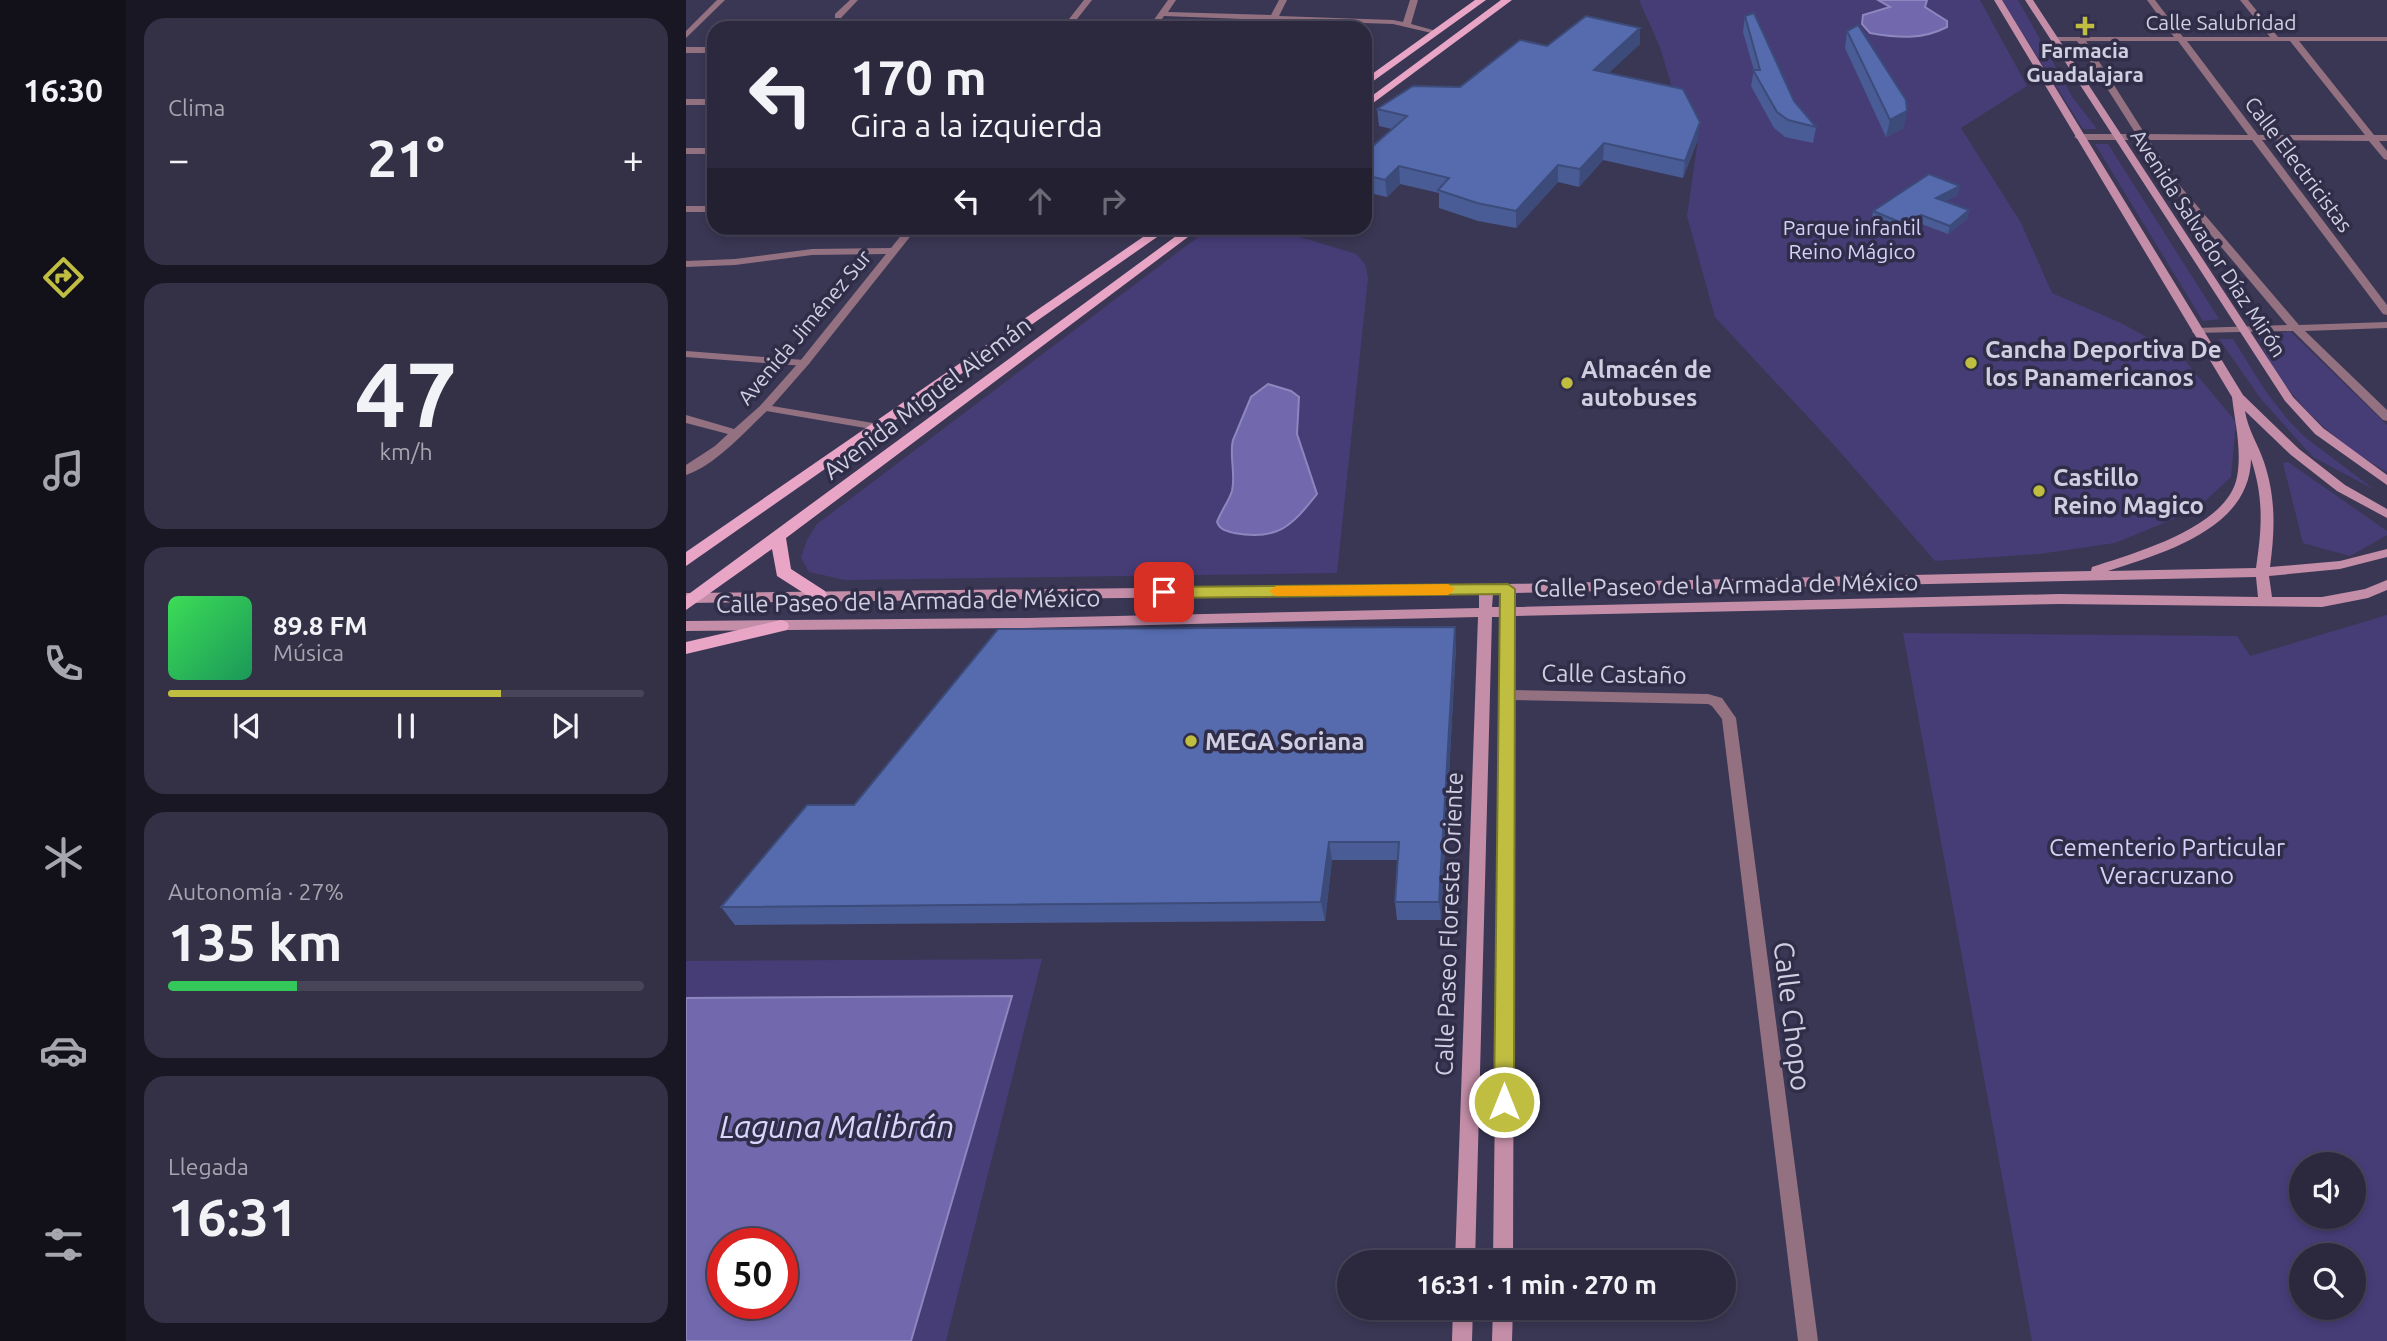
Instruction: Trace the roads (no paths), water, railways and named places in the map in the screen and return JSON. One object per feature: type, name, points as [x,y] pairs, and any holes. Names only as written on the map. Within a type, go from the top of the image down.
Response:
[{"type":"main road","points":[[1372,79],[1480,0]]},
{"type":"main road","points":[[1372,101],[1507,0]]},
{"type":"main road","points":[[1998,0],[2238,397],[2295,452],[2341,488],[2387,514]]},
{"type":"main road","name":"Avenida Salvador Díaz Mirón","points":[[2029,0],[2241,330],[2289,399],[2344,451],[2387,481]]},
{"type":"main road","name":"Avenida Miguel Alemán","points":[[686,560],[1154,235]]},
{"type":"main road","name":"Avenida Miguel Alemán","points":[[690,599],[778,538],[1185,235]]},
{"type":"main road","points":[[2082,575],[2167,547],[2228,506],[2240,490],[2244,467],[2238,397]]},
{"type":"main road","points":[[2240,425],[2253,444],[2269,517],[2268,537],[2259,572],[2266,601]]},
{"type":"main road","points":[[778,538],[783,572],[819,595]]},
{"type":"main road","name":"Calle Paseo de la Armada de México","points":[[690,599],[819,595],[1508,589],[2259,572],[2340,565],[2387,553]]},
{"type":"main road","name":"Calle Paseo de la Armada de México","points":[[686,626],[1508,613],[2059,600],[2322,602],[2368,593],[2387,585]]},
{"type":"main road","name":"Calle Paseo Floresta Oriente","points":[[1465,1250],[1486,589]]},
{"type":"main road","points":[[1503,1250],[1508,589]]},
{"type":"main road","points":[[1345,590],[1345,616]]},
{"type":"main road","points":[[1209,618],[1213,592]]},
{"type":"main road","points":[[686,648],[781,626]]},
{"type":"main road","points":[[1462,1341],[1463,1320]]},
{"type":"main road","points":[[1503,1320],[1503,1341]]},
{"type":"street","points":[[686,36],[721,0]]},
{"type":"street","points":[[838,16],[854,0]]},
{"type":"street","points":[[1072,21],[1088,0]]},
{"type":"street","points":[[1157,21],[1172,0]]},
{"type":"street","points":[[1272,21],[1283,0]]},
{"type":"street","points":[[1407,23],[1414,0]]},
{"type":"street","name":"Calle Electricistas","points":[[2151,0],[2387,312]]},
{"type":"street","points":[[2244,0],[2277,40]]},
{"type":"street","points":[[1162,14],[1353,21]]},
{"type":"street","points":[[1372,22],[1407,23],[1436,32]]},
{"type":"street","name":"Calle Salubridad","points":[[2054,39],[2387,39]]},
{"type":"street","name":"Avenida Salvador Díaz Mirón","points":[[2080,39],[2171,182],[2295,327],[2387,417]]},
{"type":"street","points":[[2293,40],[2387,157]]},
{"type":"street","points":[[686,50],[707,50]]},
{"type":"street","points":[[686,102],[707,102]]},
{"type":"street","points":[[2079,137],[2387,138]]},
{"type":"street","points":[[686,151],[707,151]]},
{"type":"street","points":[[686,209],[707,209]]},
{"type":"street","name":"Avenida Jiménez Sur","points":[[686,471],[737,433],[764,408],[804,363],[906,235]]},
{"type":"street","points":[[686,264],[735,262],[812,252],[893,251]]},
{"type":"street","points":[[2197,331],[2387,325]]},
{"type":"street","points":[[686,354],[804,363]]},
{"type":"street","points":[[764,408],[879,428]]},
{"type":"street","points":[[686,419],[737,433]]},
{"type":"street","name":"Calle Castaño","points":[[1508,695],[1695,698],[1717,702]]},
{"type":"street","name":"Calle Chopo","points":[[1717,702],[1729,718],[1808,1341]]},
{"type":"water","points":[[1878,0],[1927,0],[1925,7],[1947,21],[1947,27],[1910,37],[1870,33],[1862,24],[1863,15],[1890,7]]},
{"type":"water","points":[[1268,384],[1291,391],[1299,397],[1297,434],[1317,494],[1291,523],[1282,529],[1261,535],[1226,531],[1217,522],[1232,491],[1233,440],[1251,397]]},
{"type":"water","name":"Laguna Malibrán","points":[[1012,996],[911,1341],[686,1341],[686,998]]},
{"type":"place","name":"Farmacia Guadalajara","points":[[2085,26]]},
{"type":"place","name":"Cancha Deportiva De los Panamericanos","points":[[1971,363]]},
{"type":"place","name":"Almacén de autobuses","points":[[1567,383]]},
{"type":"place","name":"Castillo Reino Magico","points":[[2039,491]]},
{"type":"place","name":"MEGA Soriana","points":[[1191,741]]},
{"type":"park label","name":"Parque infantil Reino Mágico","points":[[1852,239]]},
{"type":"park label","name":"Cementerio Particular Veracruzano","points":[[2167,861]]}]
